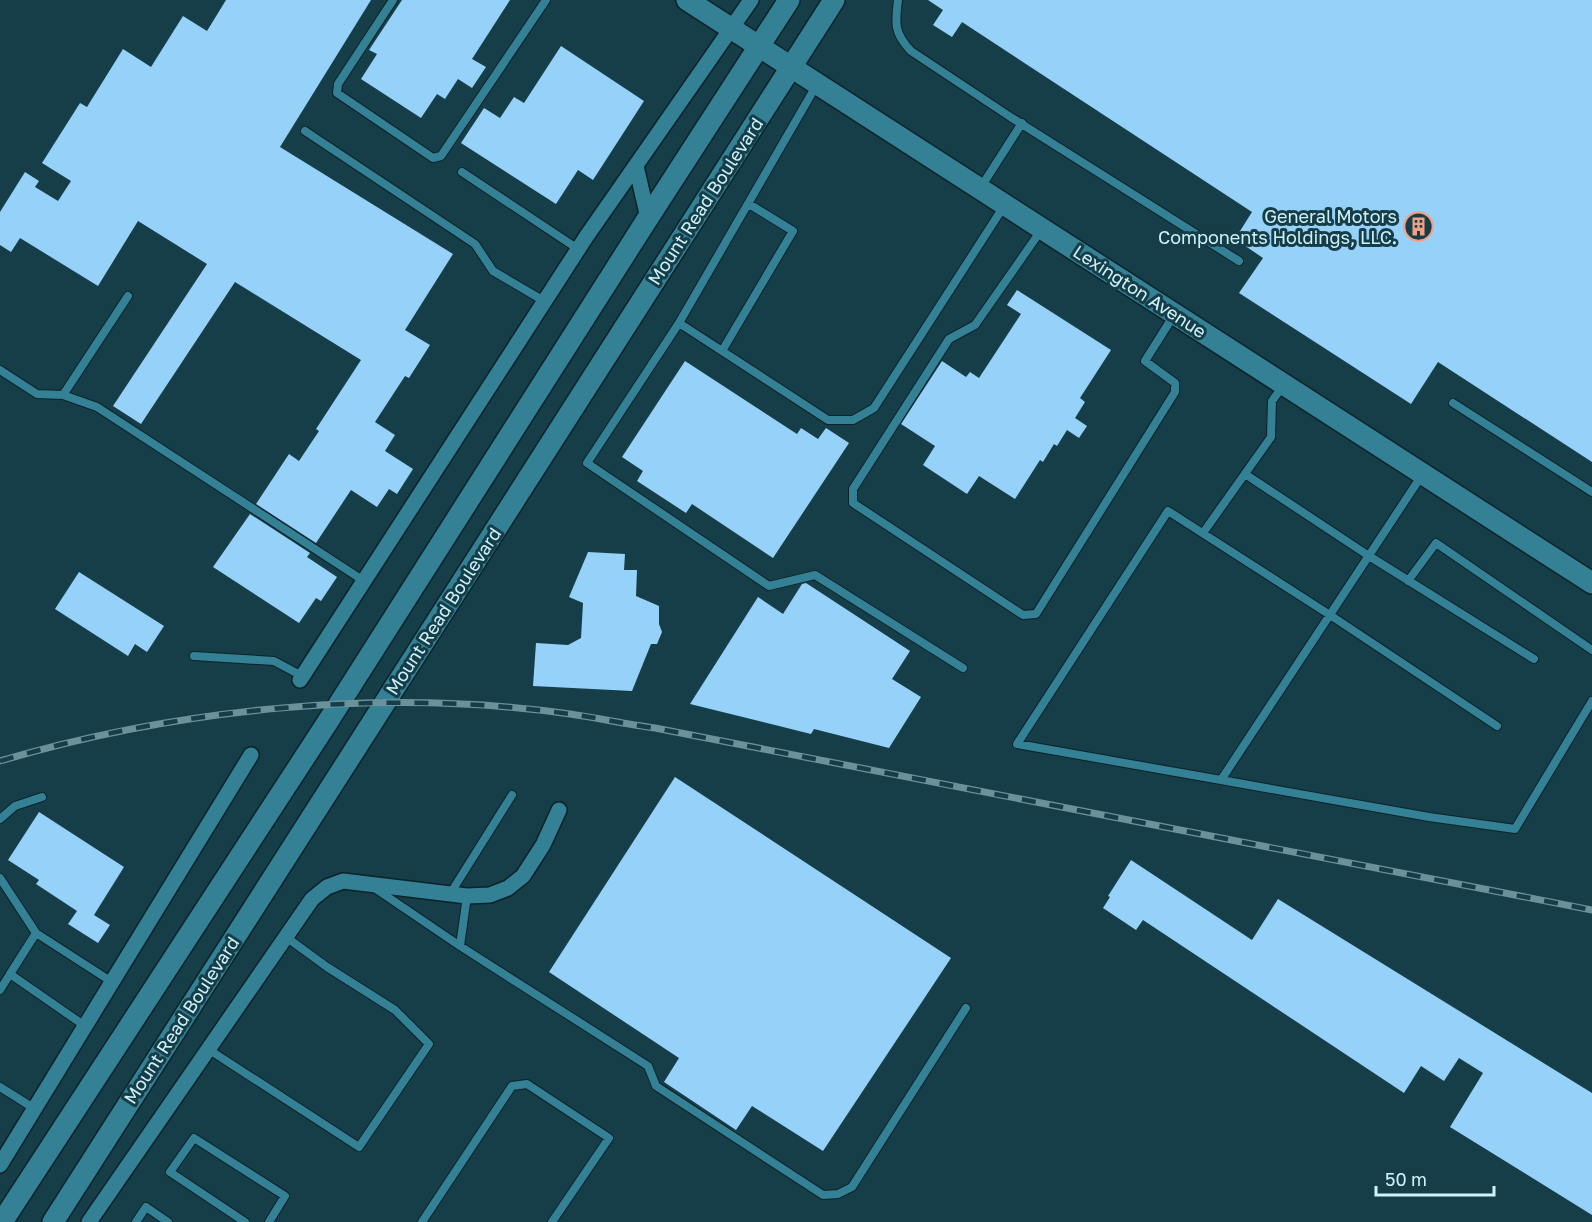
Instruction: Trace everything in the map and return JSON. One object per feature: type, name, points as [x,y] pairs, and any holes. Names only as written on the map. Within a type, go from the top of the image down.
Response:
[{"type":"main road","name":"Lexington Avenue","points":[[687,0],[1592,583]]},
{"type":"main road","name":"Mount Read Boulevard","points":[[2,1222],[320,733],[789,0]]},
{"type":"main road","name":"Mount Read Boulevard","points":[[53,1222],[834,0]]},
{"type":"street","points":[[301,678],[578,249],[751,0]]},
{"type":"street","points":[[636,166],[648,218]]},
{"type":"street","points":[[0,1165],[252,755]]},
{"type":"street","points":[[89,1222],[312,899],[327,887],[344,881],[467,896],[490,894],[508,888],[522,876],[543,845],[560,810]]},
{"type":"lane","points":[[393,0],[338,84],[337,93],[433,158],[441,156],[546,0]]},
{"type":"lane","points":[[898,0],[895,19],[899,39],[911,51],[1239,261]]},
{"type":"lane","points":[[818,84],[679,322],[587,463],[769,585],[815,575],[963,668]]},
{"type":"lane","points":[[980,189],[1022,123]]},
{"type":"lane","points":[[305,130],[475,244],[493,271],[544,301]]},
{"type":"lane","points":[[462,172],[578,249]]},
{"type":"lane","points":[[722,351],[793,231],[749,204]]},
{"type":"lane","points":[[679,322],[828,420],[853,420],[874,408],[1005,204]]},
{"type":"lane","points":[[1042,229],[975,326],[949,339],[853,489],[853,503],[1023,615],[1036,614],[1175,392],[1175,383],[1144,362],[1174,314]]},
{"type":"lane","points":[[63,395],[128,296]]},
{"type":"lane","points":[[0,370],[37,394],[63,395],[97,407],[364,581]]},
{"type":"lane","points":[[1203,533],[1271,437],[1272,401],[1284,384]]},
{"type":"lane","points":[[1453,403],[1592,492]]},
{"type":"lane","points":[[1245,474],[1408,581],[1534,659]]},
{"type":"lane","points":[[1221,780],[1423,474]]},
{"type":"lane","points":[[1497,726],[1168,511],[1017,744],[1430,817],[1515,829],[1592,701]]},
{"type":"lane","points":[[1408,581],[1436,543],[1592,650]]},
{"type":"lane","points":[[194,656],[274,661],[301,678]]},
{"type":"lane","points":[[450,894],[512,795]]},
{"type":"lane","points":[[0,819],[15,806],[42,796]]},
{"type":"lane","points":[[0,878],[36,933],[112,982]]},
{"type":"lane","points":[[367,883],[460,946],[648,1066],[656,1086],[823,1195],[838,1194],[852,1187],[966,1008]]},
{"type":"lane","points":[[460,946],[467,896]]},
{"type":"lane","points":[[0,990],[36,933]]},
{"type":"lane","points":[[208,1049],[359,1147],[429,1044],[395,1010],[327,967],[286,937]]},
{"type":"lane","points":[[10,974],[85,1026]]},
{"type":"lane","points":[[422,1222],[512,1086],[527,1084],[609,1138],[552,1222]]},
{"type":"lane","points":[[0,1087],[35,1109]]},
{"type":"lane","points":[[245,1222],[170,1172],[194,1138],[285,1196],[269,1222]]},
{"type":"lane","points":[[136,1222],[146,1207],[168,1222]]},
{"type":"building","points":[[226,0],[371,0],[280,147],[453,254],[405,330],[430,345],[409,378],[405,376],[375,422],[395,435],[385,451],[413,469],[397,494],[389,489],[377,507],[351,490],[316,543],[256,504],[289,454],[299,461],[319,431],[316,429],[361,360],[235,282],[141,424],[113,406],[207,264],[138,221],[98,286],[20,238],[11,252],[0,245],[0,212],[25,172],[39,181],[35,187],[58,201],[71,181],[42,163],[80,103],[87,107],[123,49],[151,67],[183,16],[207,31]]},
{"type":"building","points":[[402,0],[510,0],[472,59],[486,67],[472,88],[458,79],[445,99],[437,94],[421,118],[361,79],[377,54],[369,50]]},
{"type":"building","name":"General Motors Components Holdings, LLC.","points":[[928,0],[1592,0],[1592,462],[1438,362],[1411,404],[1239,293],[1263,258],[1235,239],[1252,212],[962,22],[952,37],[933,25],[943,10]]},
{"type":"building","points":[[561,46],[644,101],[593,180],[578,170],[556,204],[461,143],[484,108],[500,118],[514,97],[524,103]]},
{"type":"building","points":[[1017,290],[1111,350],[1080,398],[1085,402],[1075,418],[1087,426],[1079,438],[1067,430],[1057,446],[1054,444],[1043,462],[1040,460],[1015,499],[979,476],[967,494],[923,465],[935,446],[901,424],[942,361],[966,377],[970,372],[979,378],[1021,314],[1007,305]]},
{"type":"building","points":[[685,361],[797,434],[801,428],[818,439],[826,428],[849,443],[773,558],[692,504],[686,513],[637,481],[643,471],[622,457]]},
{"type":"building","points":[[250,514],[310,553],[307,557],[337,577],[321,601],[316,598],[299,623],[213,567]]},
{"type":"building","points":[[588,552],[625,554],[624,570],[637,570],[636,596],[659,606],[659,624],[662,632],[657,644],[651,644],[632,691],[533,686],[536,643],[568,645],[581,638],[583,603],[569,597]]},
{"type":"building","points":[[79,572],[164,626],[147,652],[135,644],[128,656],[55,609]]},
{"type":"building","points":[[806,583],[910,651],[892,679],[921,697],[889,748],[814,729],[811,734],[690,704],[758,597],[783,614],[802,584]]},
{"type":"building","points":[[675,777],[951,958],[823,1151],[752,1106],[736,1130],[664,1082],[679,1058],[549,972]]},
{"type":"building","points":[[39,812],[124,867],[94,915],[110,925],[98,943],[68,924],[77,911],[36,884],[39,880],[8,860]]},
{"type":"building","points":[[1131,860],[1252,940],[1278,899],[1592,1093],[1592,1215],[1450,1127],[1483,1073],[1459,1058],[1444,1081],[1421,1066],[1404,1093],[1143,920],[1136,930],[1103,908]]},
{"type":"railway","points":[[0,761],[68,743],[210,716],[356,703],[500,706],[570,714],[655,728],[1592,910]]},
{"type":"place","name":"General Motors Components Holdings, LLC.","points":[[1418,226]]}]
